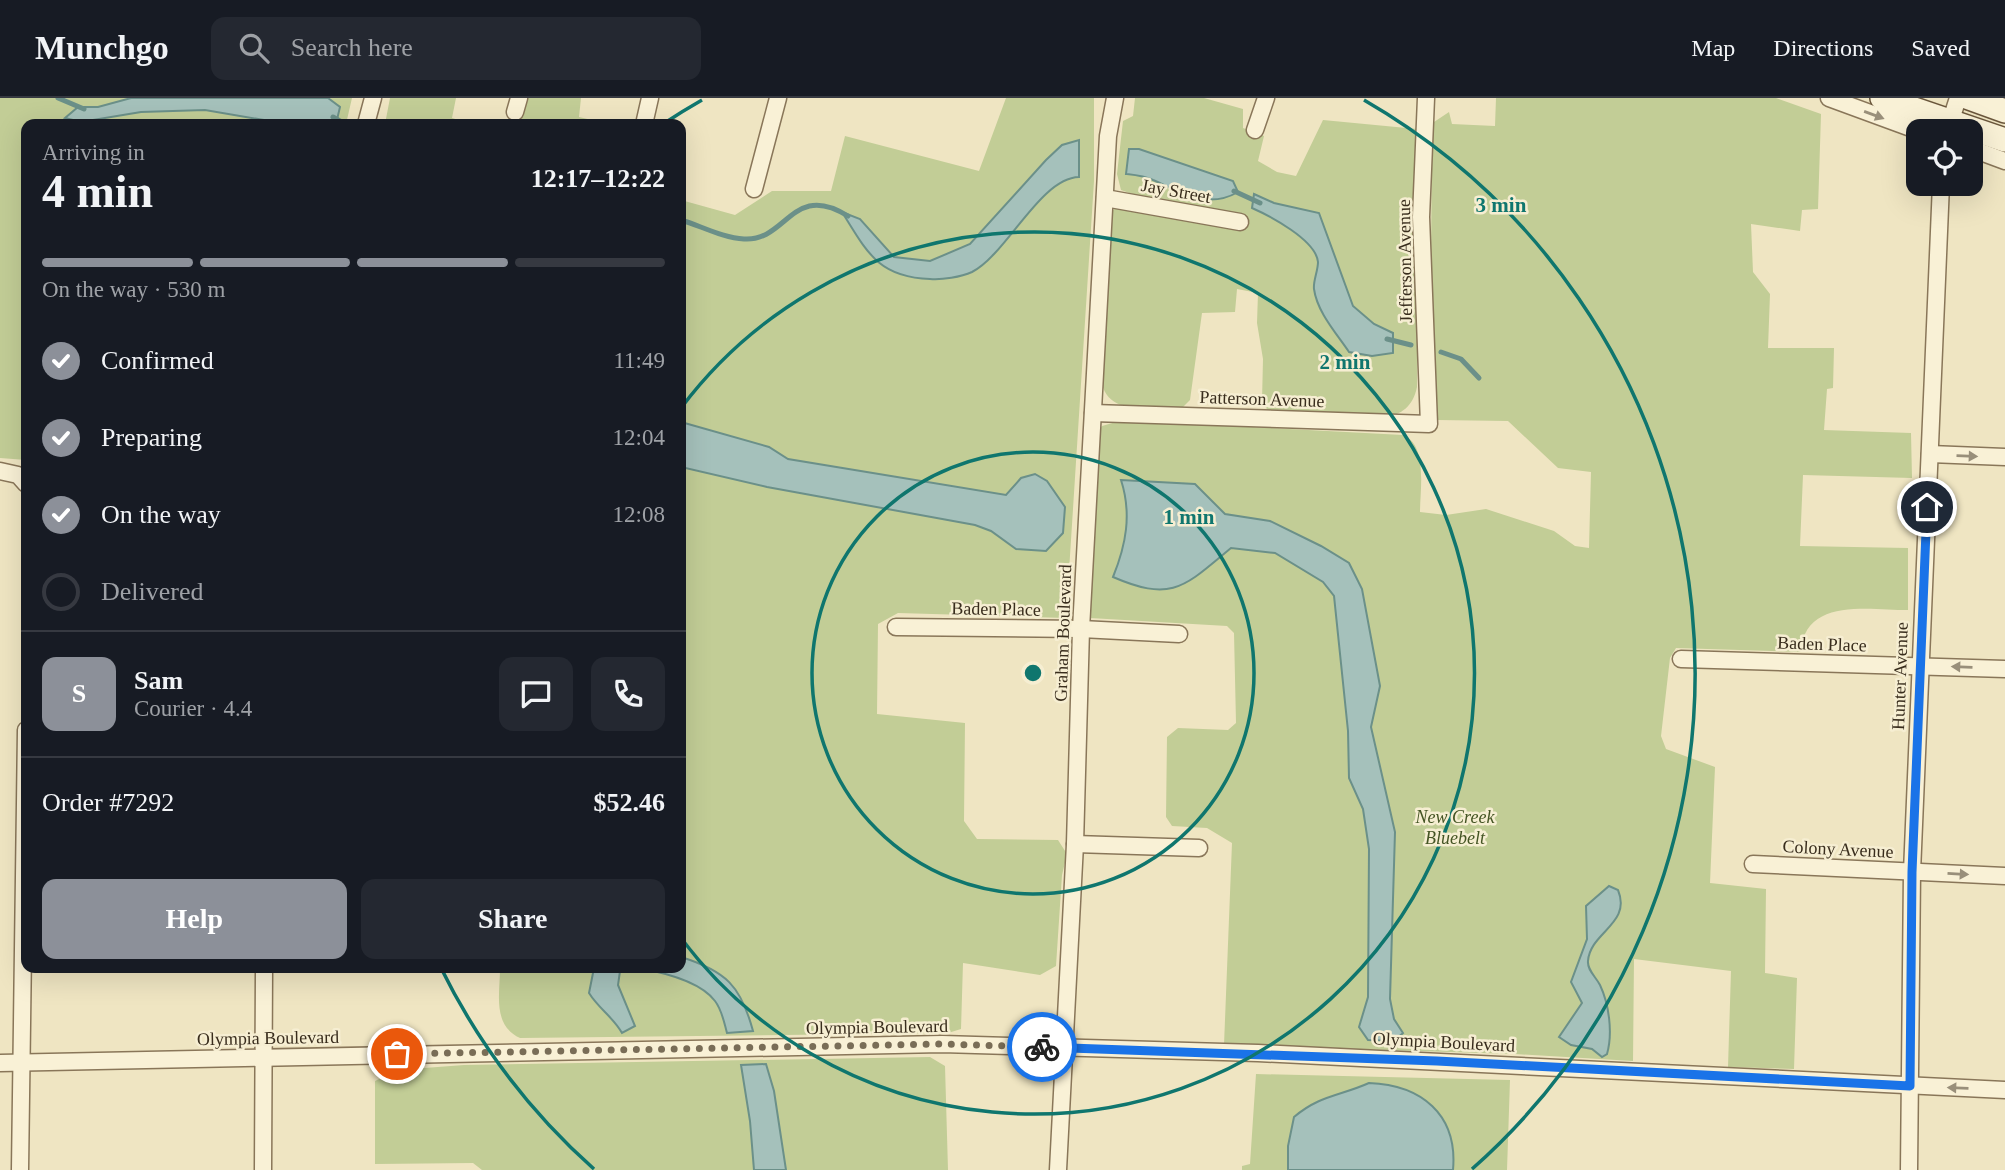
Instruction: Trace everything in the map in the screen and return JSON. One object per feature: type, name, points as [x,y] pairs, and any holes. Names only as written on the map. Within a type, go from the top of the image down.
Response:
[{"type":"main road","points":[[1882,98],[1932,119]]},
{"type":"main road","points":[[1969,98],[2005,111]]},
{"type":"main road","points":[[1983,134],[2005,140]]},
{"type":"street","points":[[367,119],[373,98]]},
{"type":"street","points":[[645,119],[650,98]]},
{"type":"street","points":[[754,189],[778,98]]},
{"type":"street","name":"Graham Boulevard","points":[[1058,1170],[1093,413],[1108,136],[1115,98]]},
{"type":"street","points":[[1255,130],[1266,98]]},
{"type":"street","name":"Jefferson Avenue","points":[[1426,98],[1421,217],[1429,424]]},
{"type":"street","points":[[1829,98],[1906,126]]},
{"type":"street","points":[[1951,119],[1958,98]]},
{"type":"street","points":[[1983,153],[2005,161]]},
{"type":"street","name":"Hunter Avenue","points":[[1909,1170],[1912,872],[1941,196]]},
{"type":"street","name":"Jay Street","points":[[1105,198],[1240,222]]},
{"type":"street","name":"Patterson Avenue","points":[[1093,413],[1429,424]]},
{"type":"street","points":[[1930,454],[2005,457]]},
{"type":"street","points":[[0,471],[10,471],[21,479]]},
{"type":"street","name":"Baden Place","points":[[896,628],[1082,629],[1179,634]]},
{"type":"street","name":"Baden Place","points":[[1681,659],[2005,669]]},
{"type":"street","points":[[1075,844],[1199,848]]},
{"type":"street","name":"Colony Avenue","points":[[1753,864],[2005,876]]},
{"type":"street","points":[[20,1170],[23,973]]},
{"type":"street","points":[[263,1170],[264,973]]},
{"type":"street","name":"Olympia Boulevard","points":[[0,1063],[943,1044],[1568,1067],[2005,1090]]},
{"type":"green space","points":[[0,98],[352,98],[347,119],[21,119],[21,460],[0,458]]},
{"type":"green space","points":[[390,98],[456,98],[452,118],[455,119],[386,119]]},
{"type":"green space","points":[[522,98],[581,98],[579,117],[588,119],[517,119]]},
{"type":"green space","points":[[1006,98],[1094,98],[1094,181],[1066,618],[898,613],[878,624],[877,714],[965,723],[964,821],[977,839],[1058,840],[1067,854],[1062,875],[1056,966],[1040,975],[963,963],[961,1029],[948,1033],[520,1038],[511,1032],[501,1017],[500,973],[686,973],[686,201],[735,215],[772,191],[831,191],[845,136],[979,171]]},
{"type":"green space","points":[[1135,98],[1204,98],[1243,109],[1243,128],[1264,136],[1258,161],[1277,172],[1296,176],[1323,120],[1417,129],[1417,387],[1406,408],[1384,417],[1268,411],[1262,401],[1263,359],[1257,323],[1258,293],[1237,289],[1235,312],[1202,313],[1190,400],[1182,408],[1135,408],[1114,402],[1107,395],[1102,384],[1111,212],[1118,206],[1126,206],[1233,229],[1241,228],[1248,219],[1155,202],[1121,190],[1117,174],[1123,121],[1133,116]]},
{"type":"green space","name":"New Creek Bluebelt","points":[[1496,98],[1776,98],[1821,114],[1818,209],[1802,210],[1800,231],[1751,224],[1753,272],[1770,294],[1768,348],[1834,348],[1833,388],[1827,389],[1824,430],[1911,433],[1912,478],[1803,475],[1800,546],[1908,548],[1908,610],[1841,610],[1826,615],[1814,622],[1805,634],[1801,652],[1676,648],[1670,658],[1661,736],[1666,749],[1715,767],[1710,883],[1766,889],[1765,973],[1797,978],[1794,1069],[1728,1067],[1731,971],[1634,959],[1633,1061],[1515,1054],[1224,1045],[1232,843],[1207,828],[1172,826],[1166,817],[1167,737],[1178,728],[1228,730],[1236,723],[1234,633],[1227,626],[1090,618],[1099,430],[1102,426],[1123,420],[1403,435],[1411,440],[1419,458],[1420,512],[1446,515],[1486,509],[1554,531],[1575,546],[1589,548],[1591,472],[1558,468],[1508,421],[1437,420],[1431,264],[1432,130],[1434,122],[1449,112],[1452,124],[1495,126]]},
{"type":"green space","points":[[930,1057],[945,1066],[948,1170],[482,1170],[473,1163],[375,1164],[375,1081],[398,1070],[464,1065]]},
{"type":"green space","points":[[1256,1074],[1510,1080],[1507,1170],[1242,1170],[1242,1166],[1250,1164]]},
{"type":"water","points":[[131,98],[328,98],[340,107],[337,119],[258,119],[205,110],[141,112],[99,119],[65,118],[78,107],[98,107]]},
{"type":"water","points":[[1079,140],[1079,177],[1065,181],[1051,190],[998,250],[972,272],[940,279],[898,273],[876,260],[842,212],[860,219],[894,257],[930,261],[970,244],[1046,160],[1062,145]]},
{"type":"water","points":[[1129,149],[1139,149],[1233,181],[1238,192],[1227,197],[1205,199],[1184,194],[1147,178],[1126,174]]},
{"type":"water","points":[[1254,194],[1274,203],[1319,213],[1353,306],[1374,324],[1393,333],[1393,353],[1372,356],[1349,352],[1328,322],[1316,298],[1314,286],[1318,262],[1315,254],[1301,237],[1252,208]]},
{"type":"water","points":[[686,423],[769,447],[788,459],[1006,495],[1021,478],[1035,474],[1047,481],[1065,507],[1063,533],[1046,551],[1016,549],[991,531],[975,525],[767,487],[686,468]]},
{"type":"water","points":[[1121,480],[1195,484],[1225,514],[1270,521],[1349,563],[1362,589],[1380,686],[1371,727],[1395,832],[1390,999],[1394,1019],[1403,1033],[1394,1041],[1368,1040],[1359,1027],[1368,997],[1369,849],[1363,809],[1349,778],[1348,731],[1334,596],[1323,582],[1275,553],[1231,548],[1189,581],[1165,589],[1150,589],[1113,577],[1121,553],[1127,517]]},
{"type":"water","points":[[1609,886],[1618,890],[1620,911],[1590,951],[1588,961],[1608,1010],[1609,1046],[1607,1054],[1602,1057],[1592,1049],[1571,1045],[1559,1037],[1582,1003],[1571,982],[1587,939],[1586,906]]},
{"type":"water","points":[[686,959],[720,975],[729,982],[743,1002],[753,1031],[727,1033],[715,1001],[700,988],[662,973],[686,973]]},
{"type":"water","points":[[593,973],[620,973],[618,985],[635,1026],[622,1033],[589,993]]},
{"type":"water","points":[[766,1064],[774,1091],[786,1170],[754,1170],[741,1065]]},
{"type":"water","points":[[1369,1083],[1405,1090],[1432,1106],[1449,1133],[1453,1150],[1453,1170],[1288,1170],[1288,1146],[1294,1117],[1322,1100]]},
{"type":"waterway","points":[[58,98],[84,109]]},
{"type":"waterway","points":[[1234,191],[1260,203]]},
{"type":"waterway","points":[[686,222],[744,239],[771,232],[802,209],[814,205],[829,207],[848,216]]},
{"type":"waterway","points":[[1387,339],[1411,345]]},
{"type":"waterway","points":[[1441,352],[1461,359],[1479,378]]},
{"type":"way so far","points":[[397,1054],[677,1051],[943,1044],[1042,1047]]},
{"type":"route","points":[[1042,1047],[1437,1061],[1910,1086],[1912,872],[1927,507]]}]
